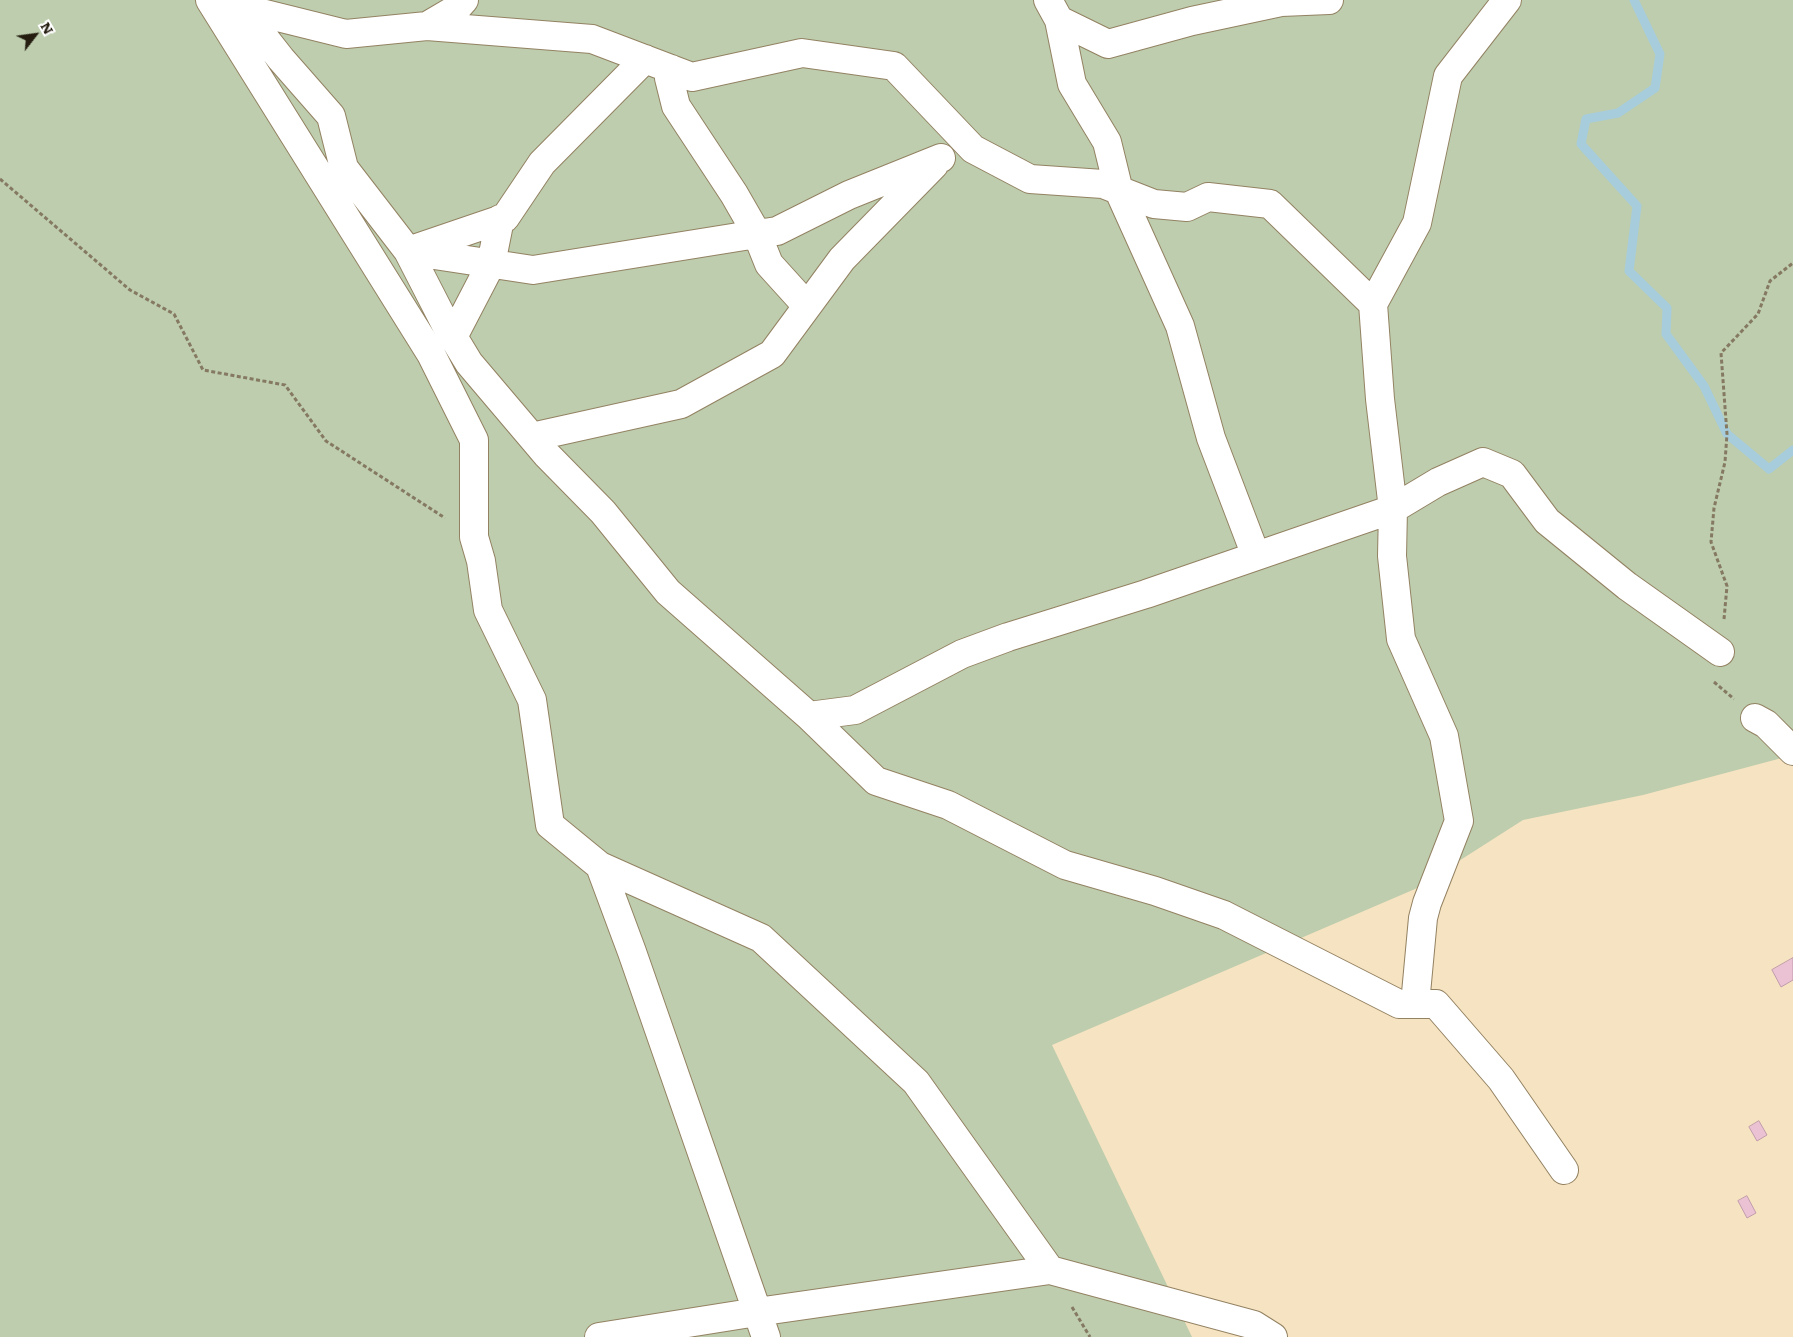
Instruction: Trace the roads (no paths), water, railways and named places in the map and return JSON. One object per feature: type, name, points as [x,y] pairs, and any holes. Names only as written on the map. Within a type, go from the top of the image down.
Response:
[{"type":"street","points":[[427,26],[456,9],[464,0]]},
{"type":"street","points":[[1053,10],[1108,44],[1192,21],[1281,2],[1329,0]]},
{"type":"street","points":[[1415,1004],[1423,918],[1427,903],[1459,822],[1444,736],[1401,639],[1392,556],[1393,509],[1380,399],[1373,304],[1417,223],[1448,76],[1506,0]]},
{"type":"street","points":[[222,5],[346,34],[427,26],[592,39],[692,78],[802,53],[894,66],[973,149],[1030,179],[1103,184],[1154,204],[1187,207],[1208,197],[1270,204],[1373,304]]},
{"type":"street","points":[[222,5],[281,59],[331,116],[344,168],[408,250],[469,363],[546,455],[603,512],[668,592],[809,716],[876,781],[948,805],[1066,865],[1155,891],[1224,915],[1399,1004],[1436,1004],[1501,1078],[1564,1170]]},
{"type":"street","points":[[222,5],[431,354],[474,440],[474,537],[481,561],[488,610],[532,700],[550,825],[600,866],[761,938],[916,1082],[1050,1270]]},
{"type":"street","points":[[1053,10],[1072,84],[1107,142],[1119,191],[1180,326],[1211,438],[1256,556]]},
{"type":"street","points":[[408,250],[505,218],[542,163],[645,59]]},
{"type":"street","points":[[671,69],[669,78],[676,106],[734,194],[757,234],[768,264],[807,306]]},
{"type":"street","points":[[532,437],[680,404],[772,354],[842,259],[963,138]]},
{"type":"street","points":[[408,250],[533,270],[777,231],[849,195],[941,158]]},
{"type":"street","points":[[454,337],[491,264],[500,219]]},
{"type":"street","points":[[809,716],[855,710],[962,654],[1008,637],[1146,594],[1393,509],[1438,482],[1483,462],[1512,474],[1547,521],[1627,586],[1720,652]]},
{"type":"street","points":[[1755,718],[1766,724],[1793,751]]},
{"type":"street","points":[[600,866],[632,952],[766,1337]]},
{"type":"street","points":[[599,1337],[757,1312],[1050,1270],[1254,1325],[1273,1337]]},
{"type":"waterway","points":[[1634,0],[1660,54],[1655,88],[1618,113],[1586,119],[1581,144],[1637,206],[1629,271],[1667,308],[1666,334],[1704,386],[1727,434],[1769,469],[1793,450]]}]
